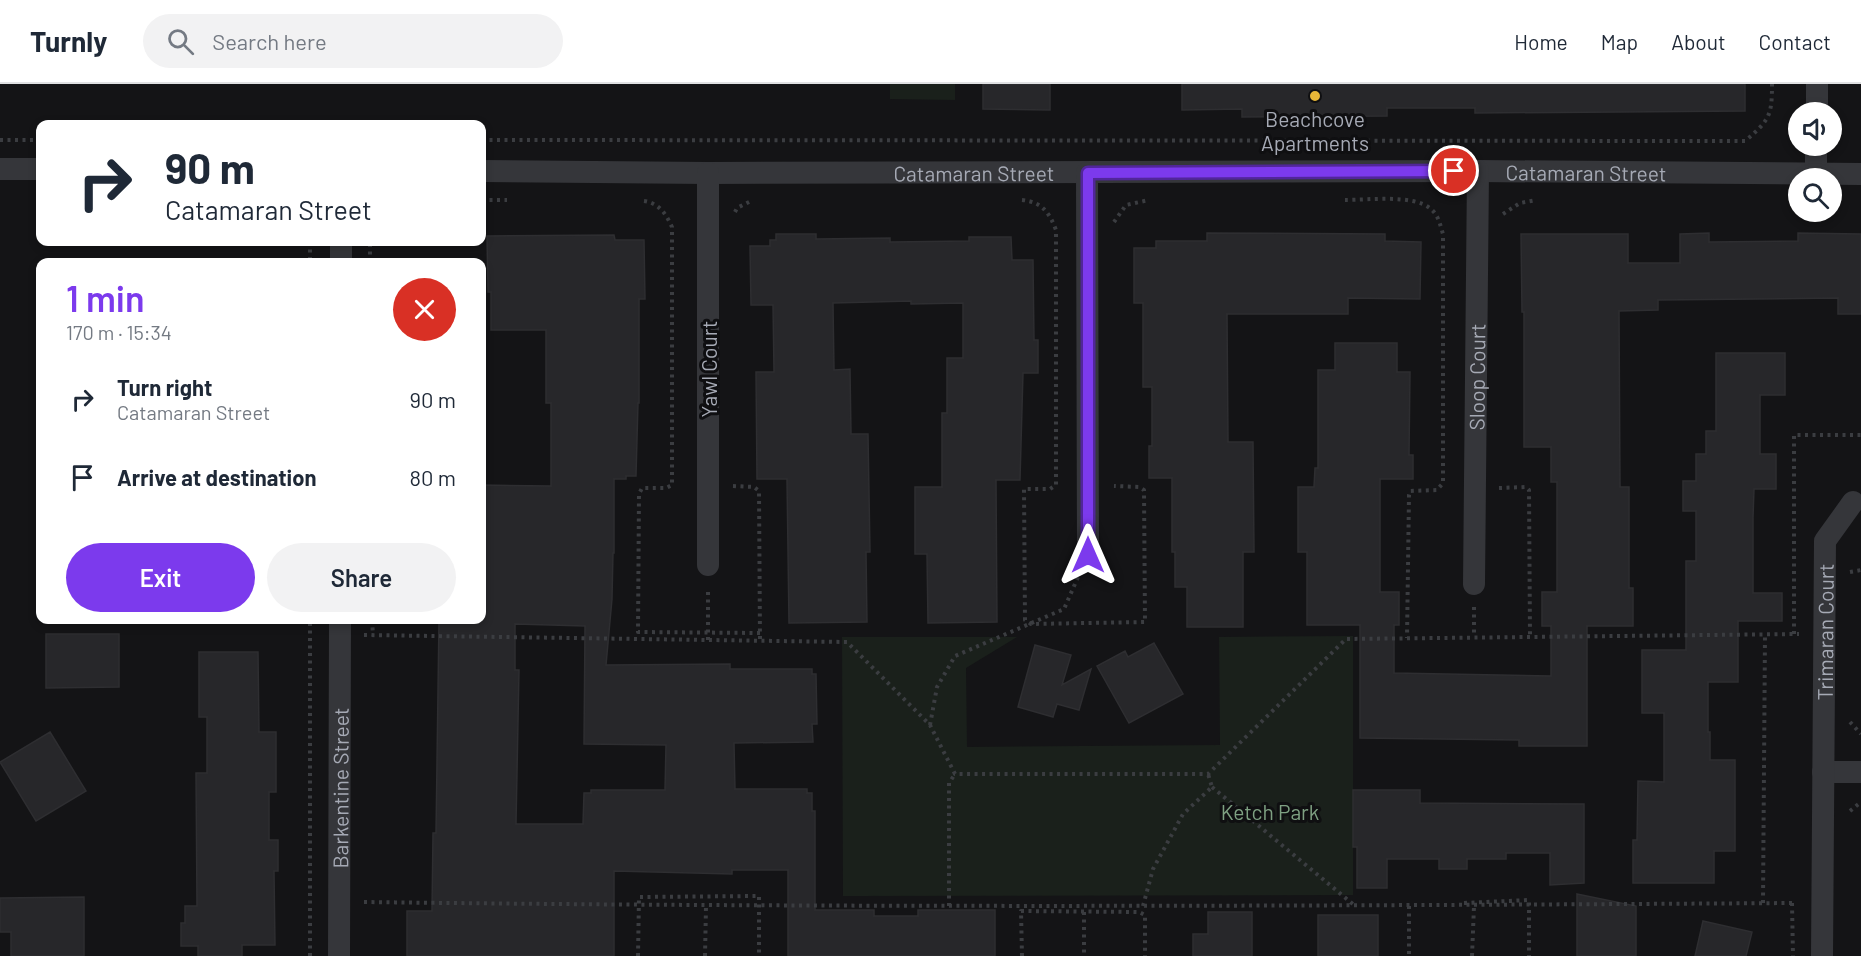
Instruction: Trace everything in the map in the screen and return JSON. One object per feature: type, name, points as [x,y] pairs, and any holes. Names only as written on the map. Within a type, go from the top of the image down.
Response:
[{"type":"street","points":[[1817,84],[1817,102]]},
{"type":"street","points":[[0,169],[36,169]]},
{"type":"street","name":"Catamaran Street","points":[[486,171],[1088,173],[1478,171],[1788,174]]},
{"type":"street","name":"Sloop Court","points":[[1474,584],[1478,171]]},
{"type":"street","name":"Yawl Court","points":[[708,173],[708,565]]},
{"type":"street","points":[[1088,173],[1088,555]]},
{"type":"street","name":"Catamaran Street","points":[[1842,174],[1861,174]]},
{"type":"street","name":"Trimaran Court","points":[[1822,956],[1825,541],[1853,502]]},
{"type":"street","name":"Barkentine Street","points":[[339,956],[340,627]]},
{"type":"street","points":[[1823,772],[1861,772]]},
{"type":"path","points":[[486,140],[1745,141],[1756,132],[1772,109],[1772,84]]},
{"type":"path","points":[[0,140],[36,140]]},
{"type":"path","points":[[486,200],[517,200]]},
{"type":"path","points":[[636,200],[648,201],[665,211],[672,227],[673,254],[672,485],[666,488],[642,488],[639,494],[638,632],[760,633]]},
{"type":"path","points":[[1499,218],[1520,203],[1546,200]]},
{"type":"path","points":[[1794,634],[1794,435],[1861,435]]},
{"type":"path","points":[[1496,484],[1498,488],[1526,487],[1529,490],[1530,636]]},
{"type":"path","points":[[930,725],[937,687],[955,656],[1064,609],[1088,555]]},
{"type":"path","points":[[708,565],[708,640]]},
{"type":"path","points":[[310,624],[310,956]]},
{"type":"path","points":[[372,624],[373,635]]},
{"type":"path","points":[[340,627],[373,635],[847,642],[930,725],[955,774]]},
{"type":"path","points":[[955,774],[1208,774],[1346,639],[1823,633]]},
{"type":"path","points":[[1763,903],[1765,634]]},
{"type":"path","points":[[949,906],[949,783],[955,774]]},
{"type":"path","points":[[1208,774],[1212,787],[1355,906]]},
{"type":"path","points":[[1143,906],[1153,869],[1183,814],[1212,787]]},
{"type":"path","points":[[638,956],[639,897],[759,896],[759,956]]},
{"type":"path","points":[[1408,906],[1529,900],[1529,956]]},
{"type":"path","points":[[339,902],[638,906],[1474,906],[1822,903]]},
{"type":"path","points":[[1792,903],[1793,956]]},
{"type":"path","points":[[705,956],[706,906]]},
{"type":"path","points":[[1084,906],[1084,956]]},
{"type":"path","points":[[1408,906],[1409,956]]},
{"type":"path","points":[[1472,956],[1474,906]]},
{"type":"path","points":[[1022,956],[1021,911],[1139,912],[1145,915],[1145,956]]},
{"type":"green space","points":[[890,84],[955,84],[955,100],[890,99]]},
{"type":"green space","name":"Ketch Park","points":[[1353,636],[1353,895],[843,896],[842,637],[1017,637],[966,668],[967,747],[1220,745],[1219,637]]},
{"type":"building","points":[[983,84],[1050,84],[1050,110],[983,109]]},
{"type":"building","points":[[1182,84],[1745,84],[1745,111],[1475,113],[1475,108],[1387,108],[1387,116],[1242,117],[1242,109],[1182,110]]},
{"type":"building","points":[[1207,233],[1385,234],[1385,241],[1421,242],[1420,299],[1348,298],[1348,314],[1227,314],[1228,442],[1253,442],[1254,552],[1243,552],[1243,627],[1187,627],[1187,587],[1175,587],[1175,552],[1172,552],[1172,478],[1149,478],[1149,446],[1152,446],[1152,387],[1143,387],[1143,303],[1134,303],[1134,248],[1156,248],[1156,241],[1207,241]]},
{"type":"building","points":[[1709,233],[1709,242],[1798,241],[1798,233],[1861,234],[1861,314],[1838,314],[1838,298],[1658,300],[1658,310],[1619,311],[1620,487],[1629,487],[1629,588],[1633,588],[1633,626],[1587,626],[1587,746],[1519,746],[1519,740],[1360,738],[1360,625],[1307,625],[1307,552],[1298,552],[1298,487],[1314,487],[1315,468],[1318,468],[1318,370],[1335,370],[1335,343],[1397,343],[1397,372],[1410,372],[1409,455],[1413,455],[1413,479],[1380,479],[1380,592],[1399,592],[1399,625],[1394,625],[1394,673],[1551,676],[1551,626],[1542,626],[1542,592],[1557,592],[1557,482],[1551,482],[1551,447],[1524,447],[1524,312],[1522,312],[1521,234],[1628,234],[1628,263],[1680,263],[1680,234]]},
{"type":"building","points":[[776,234],[816,234],[816,239],[890,238],[890,242],[969,241],[969,237],[1011,237],[1012,260],[1033,260],[1034,340],[1038,340],[1038,373],[1023,373],[1020,480],[996,480],[997,622],[928,623],[927,554],[915,554],[915,487],[942,487],[942,413],[947,413],[947,358],[963,358],[963,303],[911,304],[911,301],[833,303],[834,370],[850,369],[851,434],[868,434],[870,552],[866,552],[867,622],[789,623],[787,479],[757,479],[756,372],[774,372],[773,305],[751,305],[750,246],[770,246],[770,240],[776,240]]},
{"type":"building","points":[[614,235],[615,240],[644,240],[645,299],[639,299],[636,476],[614,479],[614,553],[606,665],[730,664],[730,669],[812,669],[812,674],[816,674],[817,724],[812,724],[813,742],[734,743],[735,789],[807,789],[807,793],[812,793],[812,811],[815,811],[815,910],[874,910],[874,916],[918,916],[918,910],[995,910],[995,956],[788,956],[788,870],[732,870],[732,874],[614,871],[614,956],[407,956],[407,911],[432,911],[433,833],[436,833],[439,624],[486,624],[486,485],[551,486],[551,403],[546,403],[546,330],[491,330],[491,292],[488,292],[487,236]],"holes":[[[515,624],[585,626],[584,744],[666,745],[665,790],[591,790],[591,793],[584,793],[583,824],[516,824],[519,670],[515,670]]]},
{"type":"building","points":[[1716,353],[1785,353],[1785,395],[1760,395],[1760,454],[1776,454],[1776,489],[1754,489],[1753,518],[1753,593],[1782,593],[1782,621],[1738,621],[1738,682],[1708,682],[1710,760],[1735,760],[1735,851],[1714,851],[1714,883],[1633,883],[1633,840],[1637,840],[1638,781],[1664,782],[1664,713],[1642,713],[1642,650],[1686,650],[1686,561],[1696,561],[1696,511],[1683,511],[1683,481],[1696,481],[1696,454],[1706,454],[1706,431],[1716,431]]},
{"type":"building","points":[[46,634],[119,634],[119,687],[46,688]]},
{"type":"building","points":[[1154,643],[1183,694],[1129,723],[1097,666],[1125,651],[1128,657]]},
{"type":"building","points":[[1035,645],[1071,655],[1062,685],[1091,669],[1079,710],[1057,704],[1053,717],[1018,707]]},
{"type":"building","points":[[199,652],[258,652],[259,732],[276,732],[276,792],[269,792],[269,840],[278,840],[278,871],[274,871],[275,945],[242,945],[242,956],[198,956],[198,946],[181,946],[181,923],[185,923],[185,906],[197,906],[196,773],[207,773],[207,717],[199,717]]},
{"type":"building","points":[[50,732],[86,791],[36,821],[0,762]]},
{"type":"building","points":[[1353,790],[1420,790],[1420,803],[1584,804],[1584,883],[1550,885],[1550,853],[1506,853],[1506,859],[1467,859],[1467,869],[1439,869],[1439,859],[1387,859],[1387,888],[1357,888],[1357,847],[1353,847]]},
{"type":"building","points":[[1577,894],[1636,906],[1636,956],[1577,956]]},
{"type":"building","points":[[84,897],[84,956],[11,956],[11,932],[0,932],[0,898]]},
{"type":"building","points":[[1208,912],[1252,912],[1252,956],[1193,956],[1193,934],[1208,934]]},
{"type":"building","points":[[1318,915],[1378,915],[1378,956],[1318,956]]},
{"type":"building","points":[[1703,921],[1752,932],[1746,956],[1695,956]]},
{"type":"place","name":"Beachcove Apartments","points":[[1315,96]]},
{"type":"route","points":[[1088,555],[1088,173],[1454,171]]}]
